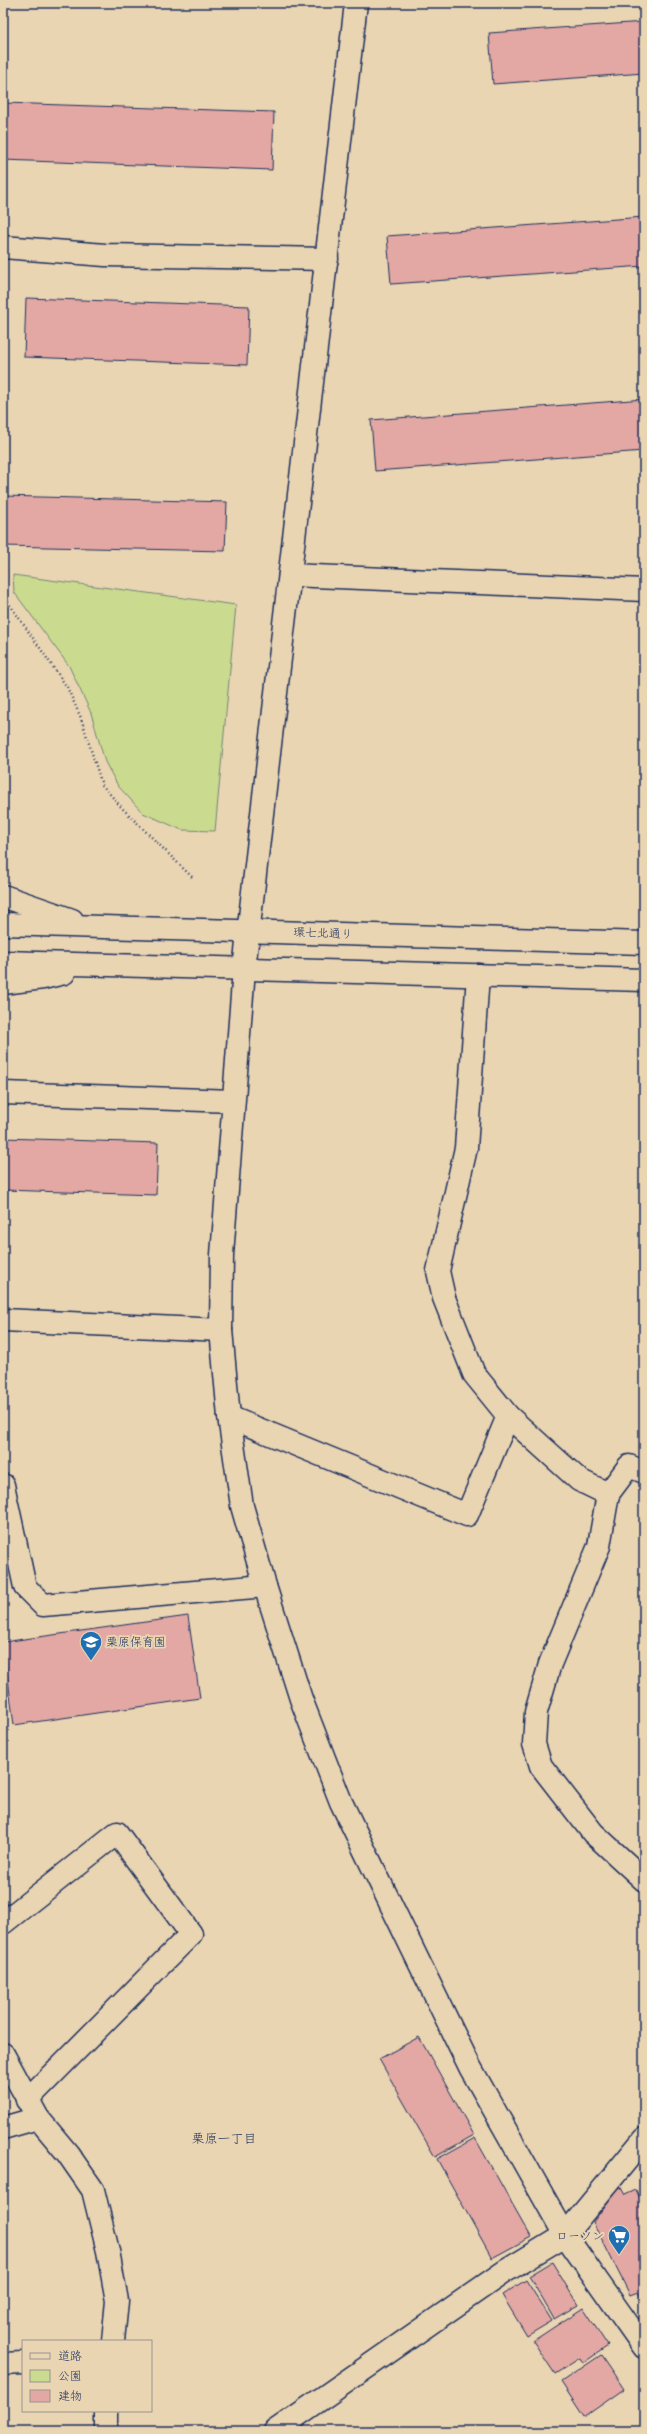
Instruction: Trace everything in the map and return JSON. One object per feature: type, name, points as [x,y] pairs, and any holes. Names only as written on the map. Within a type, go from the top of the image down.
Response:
[{"type":"street","points":[[356,3],[244,969],[222,1255],[221,1330],[229,1417],[242,1506],[265,1586],[301,1699],[341,1802],[470,2066],[565,2235],[644,2347]]},
{"type":"street","points":[[3,247],[105,255],[327,259]]},
{"type":"street","points":[[290,575],[644,590]]},
{"type":"street","points":[[3,896],[90,927]]},
{"type":"street","name":"環七北通り","points":[[3,924],[644,943]]},
{"type":"street","points":[[3,962],[88,966],[644,980]]},
{"type":"street","points":[[3,983],[43,978],[88,966]]},
{"type":"street","points":[[478,975],[466,1148],[438,1271],[444,1298],[474,1374],[508,1416],[579,1480],[608,1494]]},
{"type":"street","points":[[3,1093],[233,1101]]},
{"type":"street","points":[[3,1320],[221,1330]]},
{"type":"street","points":[[229,1417],[467,1515],[508,1416]]},
{"type":"street","points":[[644,1472],[629,1466],[608,1494],[600,1546],[550,1664],[536,1712],[534,1744],[541,1766],[593,1833],[644,1880]]},
{"type":"street","points":[[3,1485],[25,1587],[43,1605],[265,1586]]},
{"type":"street","points":[[3,1922],[117,1833],[191,1934],[33,2109],[3,2128]]},
{"type":"street","points":[[3,2054],[33,2109],[68,2154],[93,2190],[108,2251],[117,2301],[113,2340]]},
{"type":"street","points":[[275,2431],[504,2272],[565,2235],[644,2139]]},
{"type":"street","points":[[3,2364],[22,2363]]},
{"type":"street","points":[[106,2412],[106,2431]]},
{"type":"path","points":[[3,329],[5,342],[3,355]]},
{"type":"path","points":[[3,595],[67,687],[81,718],[102,785],[122,808],[193,878]]},
{"type":"green space","points":[[13,575],[236,605],[215,831],[182,830],[143,813],[118,786],[105,762],[91,713],[69,666],[14,592]]},
{"type":"building","points":[[644,22],[644,73],[493,84],[489,33]]},
{"type":"building","points":[[3,103],[274,112],[272,170],[3,160]]},
{"type":"building","points":[[644,217],[644,266],[391,284],[387,236]]},
{"type":"building","points":[[26,298],[249,306],[247,365],[24,357]]},
{"type":"building","points":[[644,399],[644,451],[375,471],[371,420]]},
{"type":"building","points":[[3,496],[227,502],[225,551],[3,546]]},
{"type":"building","points":[[3,1138],[158,1143],[156,1195],[3,1190]]},
{"type":"building","points":[[188,1616],[200,1698],[14,1725],[3,1642]]},
{"type":"building","points":[[419,2037],[474,2135],[435,2157],[379,2059]]},
{"type":"building","points":[[475,2138],[531,2237],[492,2258],[437,2159]]},
{"type":"building","points":[[620,2186],[625,2195],[636,2190],[644,2206],[644,2304],[638,2292],[630,2295],[593,2222]]},
{"type":"building","points":[[552,2262],[578,2305],[554,2319],[529,2276]]},
{"type":"building","points":[[526,2280],[552,2321],[527,2336],[502,2295]]},
{"type":"building","points":[[583,2308],[608,2346],[583,2363],[580,2358],[555,2374],[533,2341]]},
{"type":"building","points":[[601,2355],[624,2389],[584,2417],[561,2382]]},
{"type":"place","name":"栗原保育園","points":[[91,1662]]},
{"type":"place","name":"ローソン","points":[[619,2256]]},
{"type":"district","name":"栗原一丁目","points":[[224,2138]]}]
